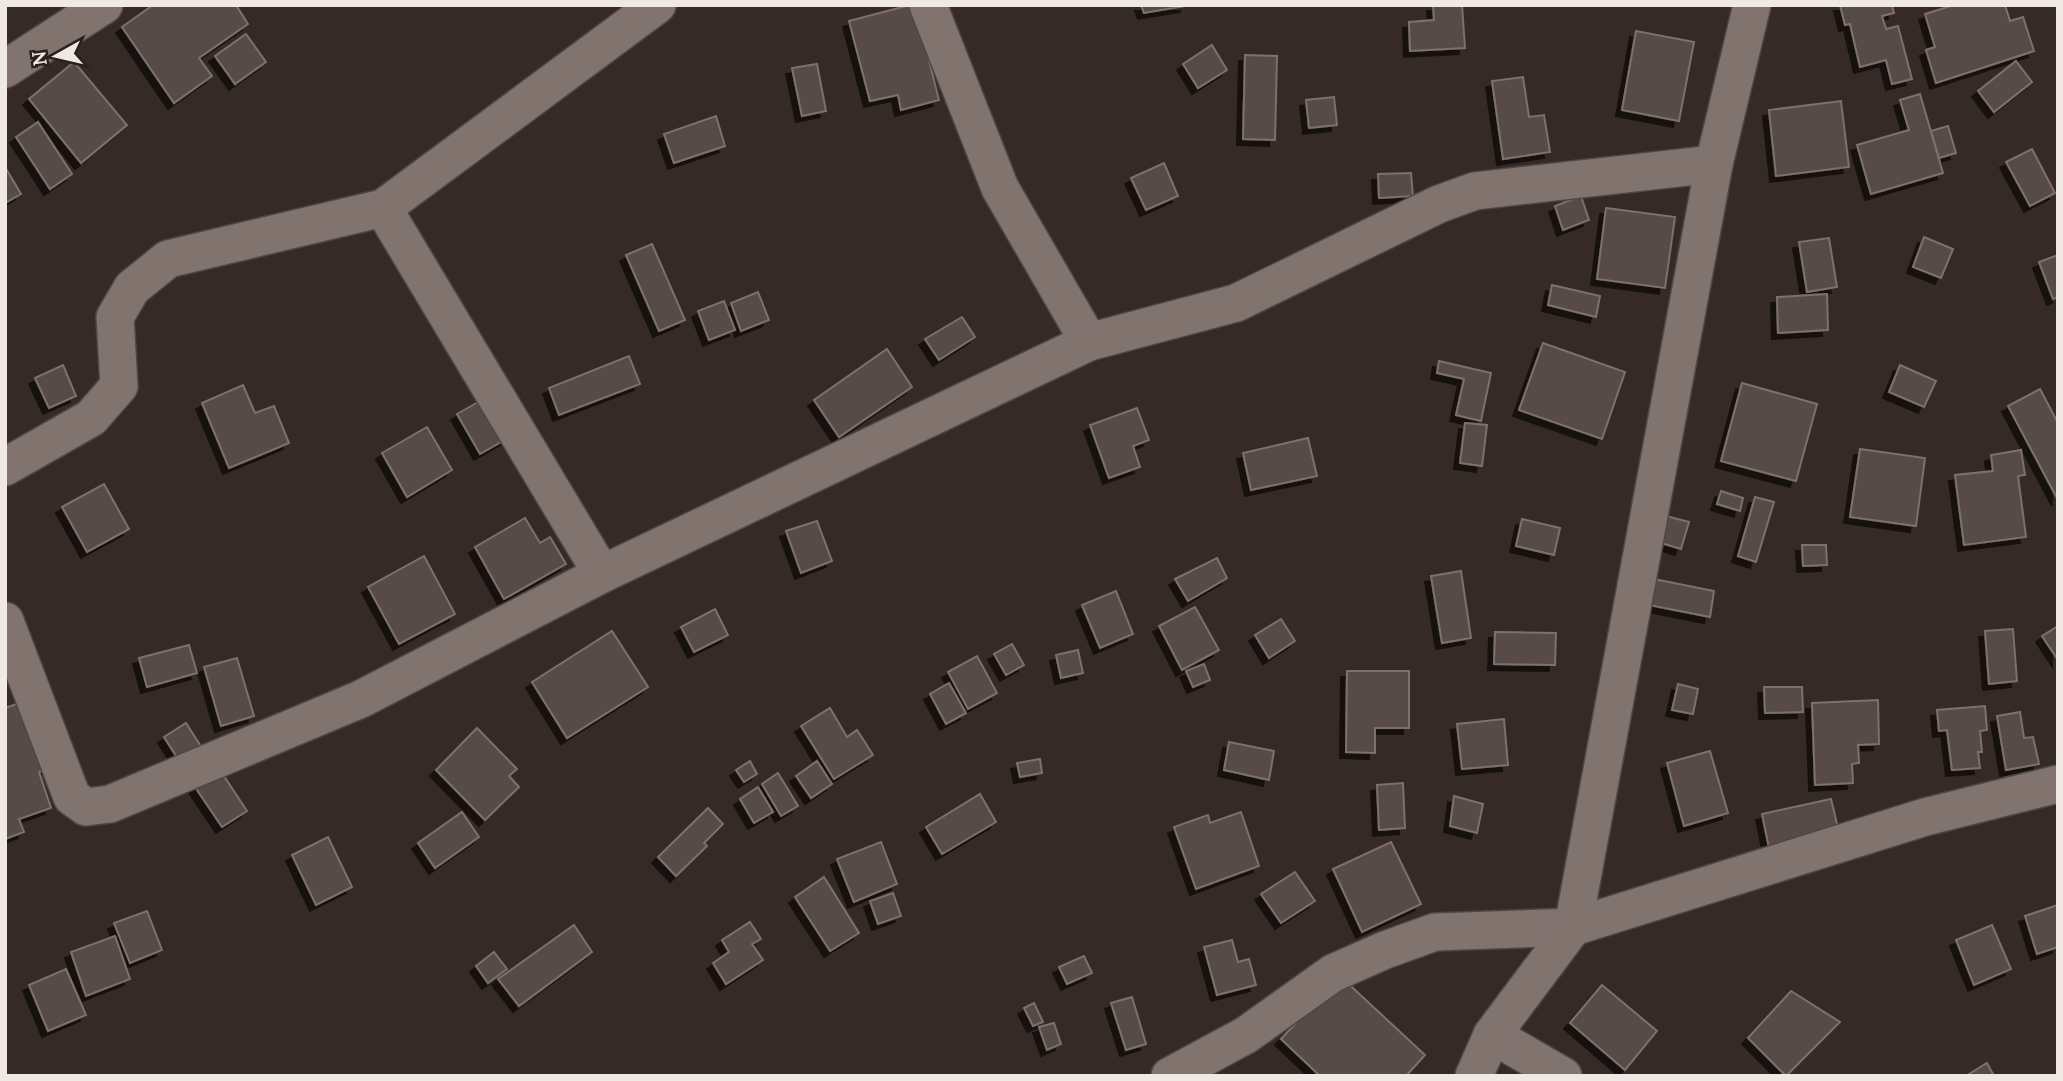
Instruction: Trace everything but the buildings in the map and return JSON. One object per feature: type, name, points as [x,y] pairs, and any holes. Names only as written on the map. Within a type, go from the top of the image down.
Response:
[{"type":"street","points":[[5,69],[104,5]]},
{"type":"street","points":[[5,467],[91,418],[113,394],[119,386],[115,317],[132,288],[168,259],[383,208],[657,5]]},
{"type":"street","points":[[928,5],[1000,188],[1089,342]]},
{"type":"street","points":[[1474,1076],[1492,1035],[1573,927],[1714,164],[1752,5]]},
{"type":"street","points":[[5,621],[72,797],[86,807],[110,804],[361,699],[602,574],[1089,342],[1236,303],[1439,204],[1475,191],[1714,164]]},
{"type":"street","points":[[383,208],[602,574]]},
{"type":"street","points":[[1170,1076],[1246,1035],[1333,973],[1434,932],[1573,927],[1925,817],[2058,784]]},
{"type":"street","points":[[1492,1035],[1563,1076]]}]
